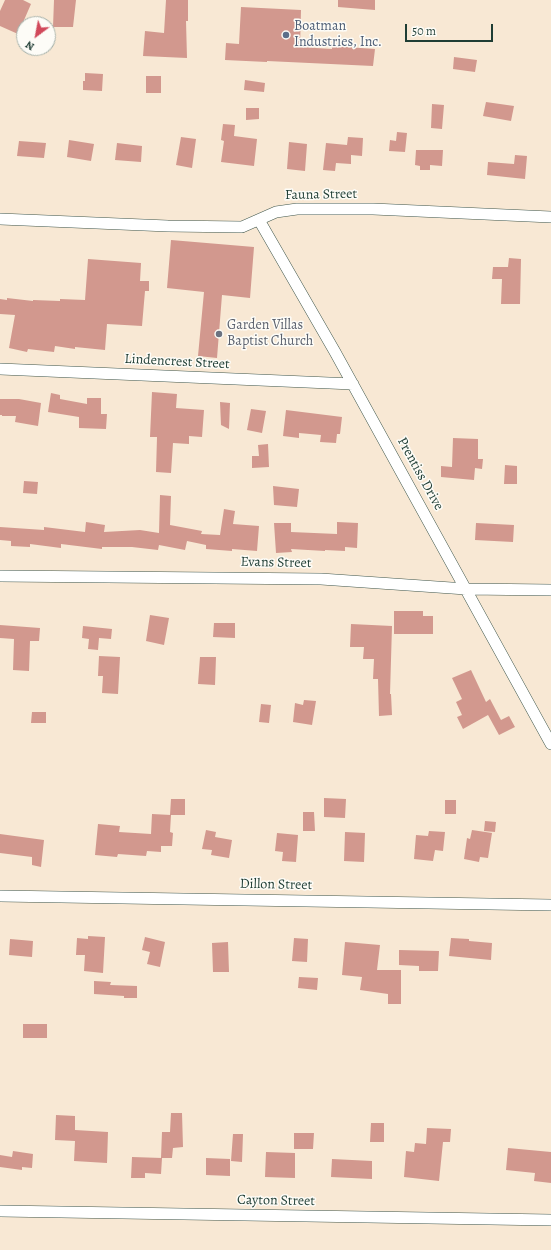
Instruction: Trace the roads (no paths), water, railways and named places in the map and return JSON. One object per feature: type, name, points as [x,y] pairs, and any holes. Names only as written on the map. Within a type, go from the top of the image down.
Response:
[{"type":"street","name":"Fauna Street","points":[[0,219],[242,227],[276,212],[297,209],[373,209],[551,217]]},
{"type":"street","name":"Prentiss Drive","points":[[259,220],[353,384],[551,744]]},
{"type":"street","name":"Lindencrest Street","points":[[0,369],[353,384]]},
{"type":"street","name":"Evans Street","points":[[0,576],[321,579],[466,589],[551,590]]},
{"type":"street","name":"Dillon Street","points":[[0,896],[551,905]]},
{"type":"street","name":"Cayton Street","points":[[0,1211],[551,1220]]},
{"type":"place","name":"Boatman Industries, Inc.","points":[[286,35]]},
{"type":"place","name":"Garden Villas Baptist Church","points":[[219,334]]}]
